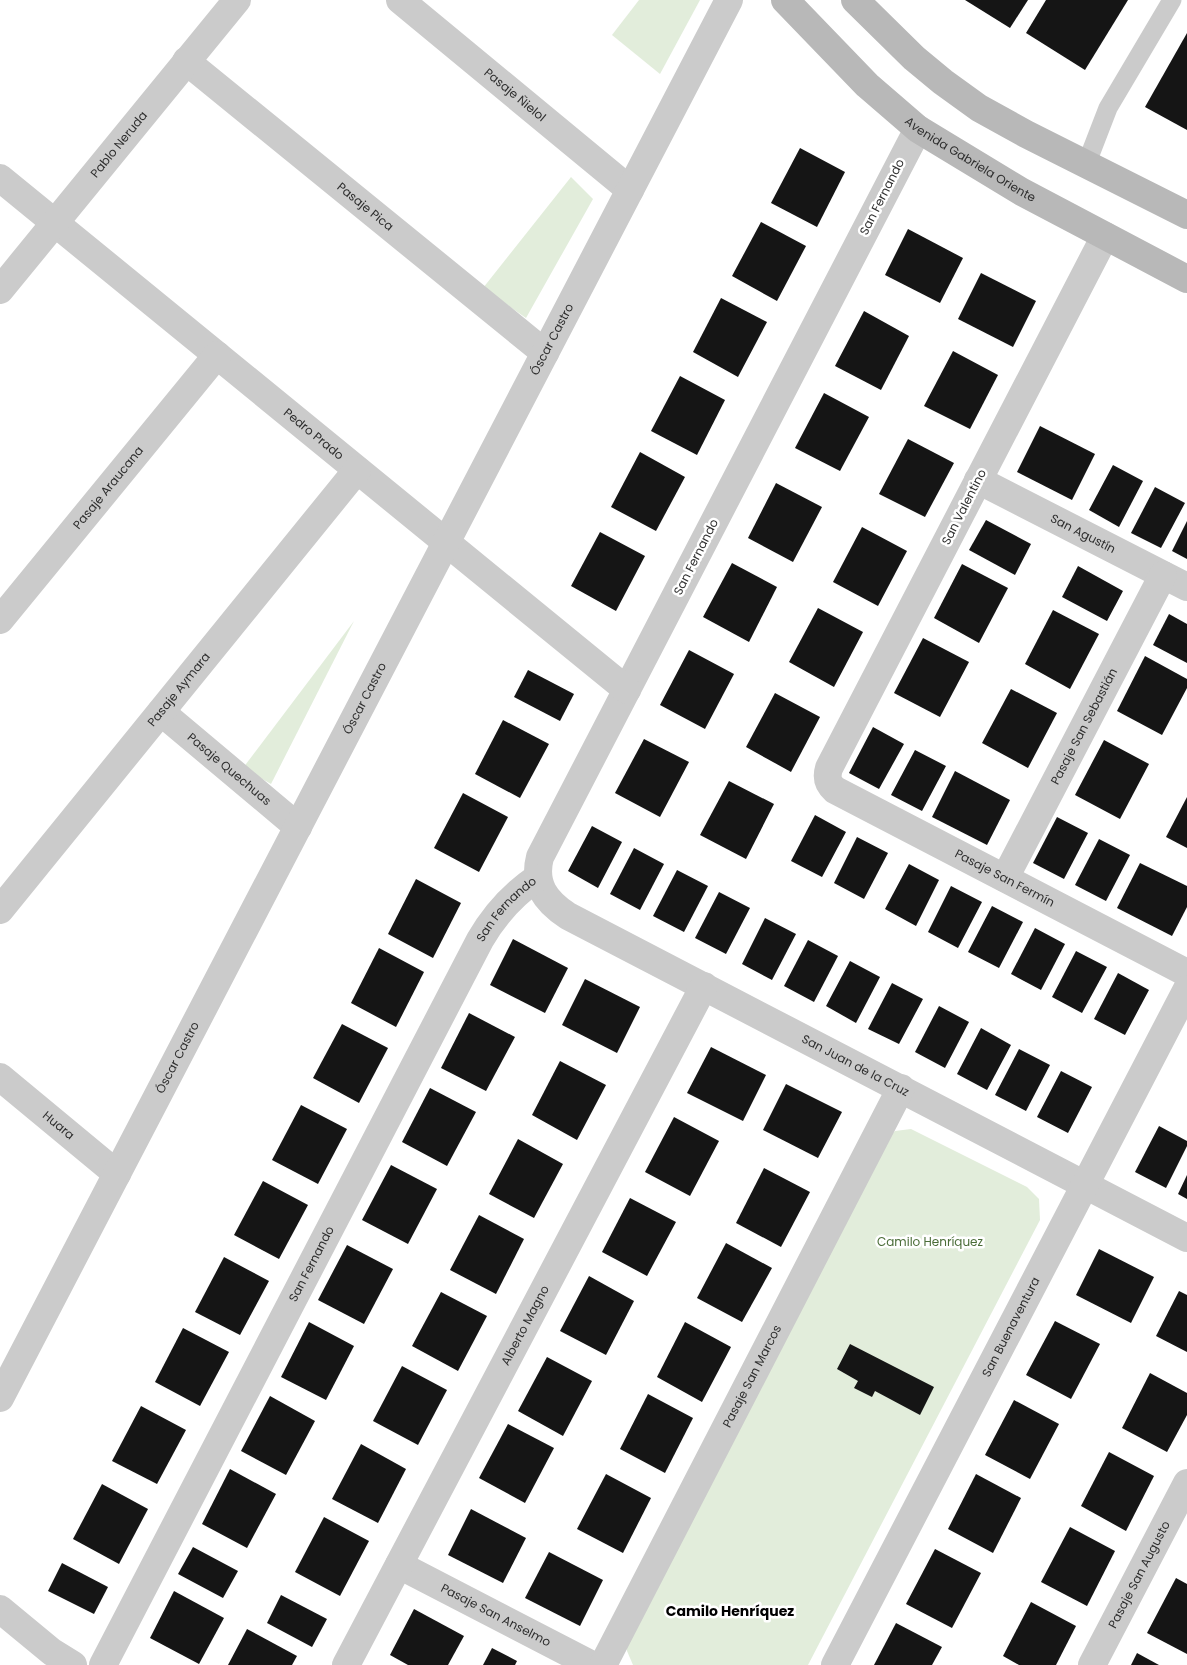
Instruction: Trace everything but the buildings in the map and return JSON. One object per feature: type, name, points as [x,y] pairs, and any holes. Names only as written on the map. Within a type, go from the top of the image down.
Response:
[{"type":"main road","name":"Avenida Gabriela Oriente","points":[[785,0],[867,85],[918,129],[1022,192],[1187,279]]},
{"type":"main road","points":[[855,0],[914,58],[979,108],[1086,165],[1187,215]]},
{"type":"street","name":"Pasaje Ñielol","points":[[400,0],[630,190]]},
{"type":"street","name":"Óscar Castro","points":[[0,1398],[729,0]]},
{"type":"street","name":"Pablo Neruda","points":[[0,290],[233,1]]},
{"type":"street","name":"Pasaje Pica","points":[[186,61],[545,353]]},
{"type":"street","name":"San Fernando","points":[[103,1665],[480,940],[504,904],[519,890],[537,878],[537,867],[540,857],[918,129]]},
{"type":"street","name":"Pedro Prado","points":[[0,178],[627,690]]},
{"type":"street","name":"San Valentino","points":[[827,780],[829,768],[1105,236]]},
{"type":"street","name":"Pasaje Araucana","points":[[0,620],[217,355]]},
{"type":"street","name":"Pasaje Aymara","points":[[0,910],[357,470]]},
{"type":"street","name":"San Agustín","points":[[978,480],[1187,588]]},
{"type":"street","name":"Pasaje San Sebastián","points":[[1005,878],[1163,575]]},
{"type":"street","name":"Pasaje Quechuas","points":[[161,712],[298,827]]},
{"type":"street","name":"Pasaje San Fermín","points":[[827,780],[835,790],[1187,973]]},
{"type":"street","name":"San Juan de la Cruz","points":[[537,878],[548,900],[562,912],[1187,1238]]},
{"type":"street","name":"Alberto Magno","points":[[346,1665],[704,986]]},
{"type":"street","name":"San Buenaventura","points":[[835,1665],[1187,989]]},
{"type":"street","name":"Huara","points":[[0,1077],[117,1174]]},
{"type":"street","name":"Pasaje San Marcos","points":[[602,1665],[901,1088]]},
{"type":"street","name":"Pasaje San Augusto","points":[[1092,1665],[1187,1483]]},
{"type":"street","name":"Pasaje San Anselmo","points":[[398,1565],[592,1665]]},
{"type":"street","points":[[0,1609],[45,1646],[73,1665]]},
{"type":"lane","points":[[1086,165],[1108,108],[1172,0]]},
{"type":"green space","points":[[639,0],[700,0],[660,74],[612,35]]},
{"type":"green space","points":[[571,177],[593,199],[526,318],[483,288]]},
{"type":"green space","points":[[354,621],[271,784],[243,768]]},
{"type":"green space","name":"Camilo Henríquez","points":[[911,1129],[1027,1187],[1039,1199],[1040,1220],[808,1665],[633,1665],[627,1651],[626,1640],[883,1143],[895,1131]]},
{"type":"district","name":"Camilo Henríquez","points":[[730,1611]]}]
